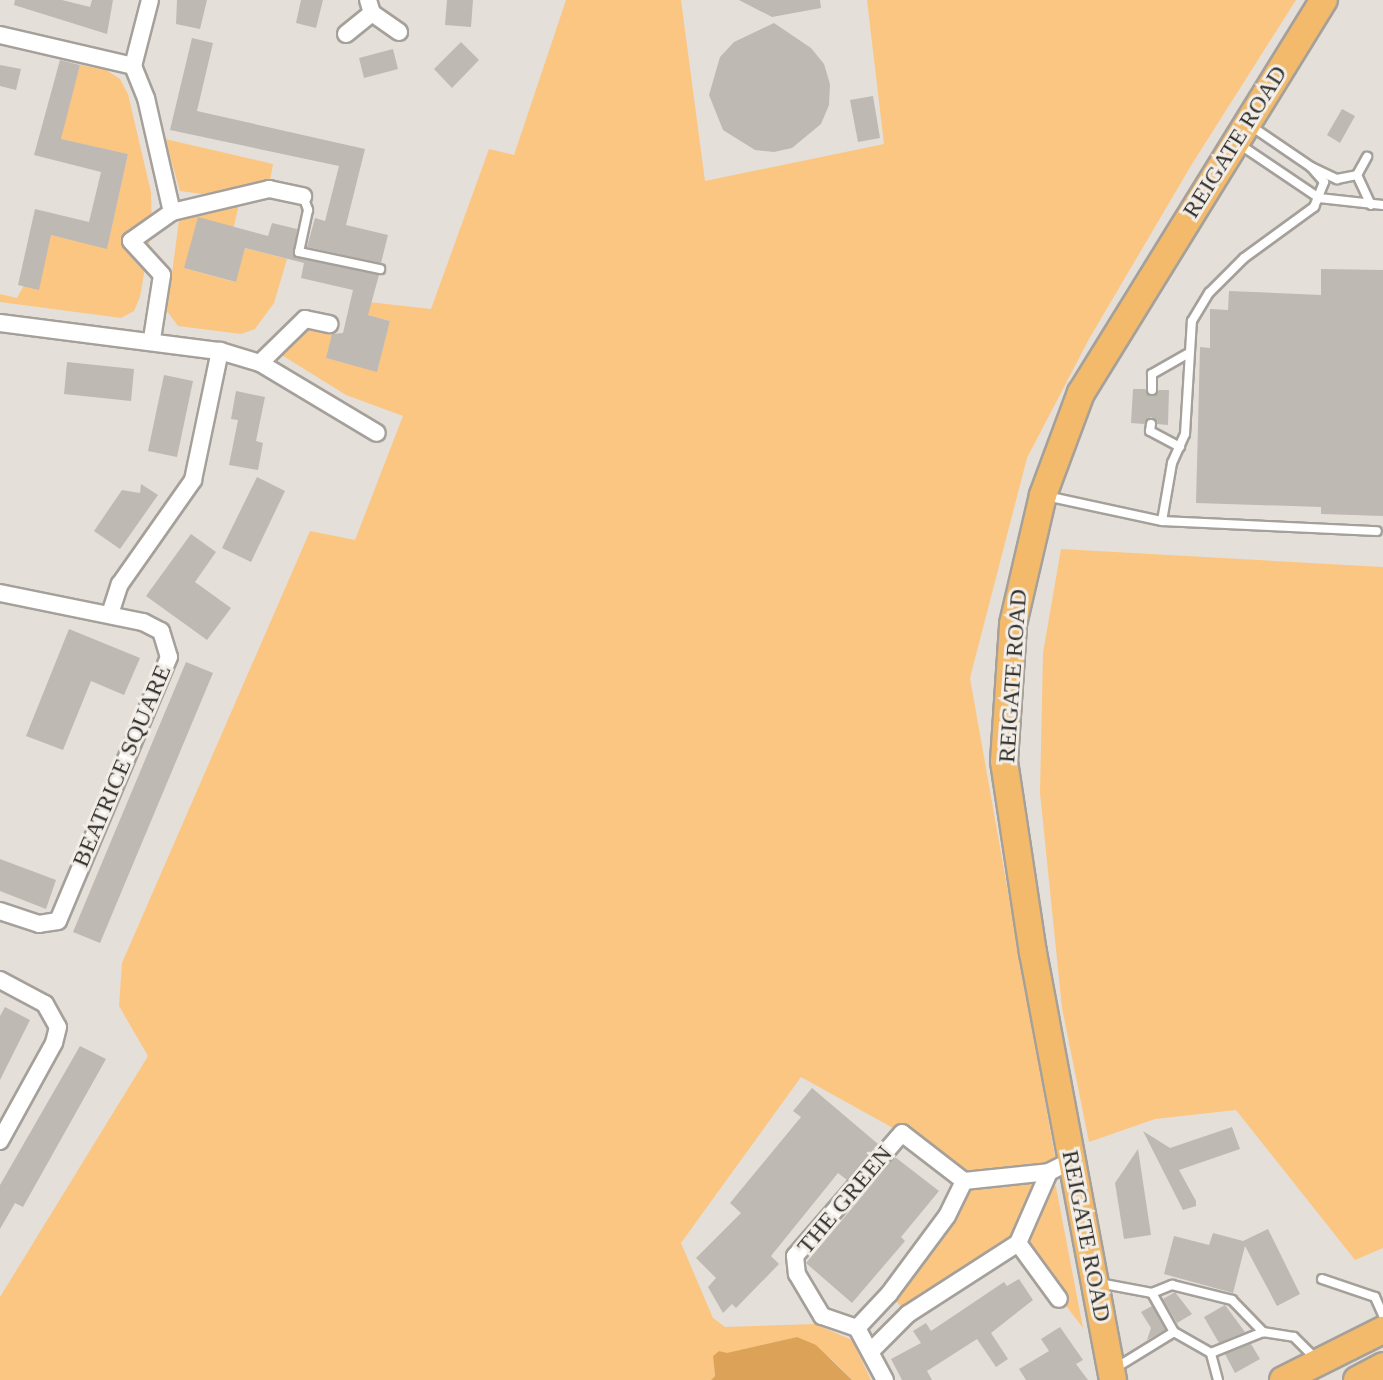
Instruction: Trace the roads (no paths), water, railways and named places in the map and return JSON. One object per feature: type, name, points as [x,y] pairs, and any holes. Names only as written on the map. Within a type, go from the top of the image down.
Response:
[{"type":"highway","name":"REIGATE ROAD","points":[[1113,1375],[1097,1283],[1060,1167],[1004,761],[1013,624],[1043,495],[1081,393],[1324,0]]},
{"type":"highway","points":[[1283,1380],[1383,1330]]},
{"type":"highway","points":[[1357,1380],[1383,1366]]},
{"type":"street","points":[[150,0],[133,66],[146,98],[172,212]]},
{"type":"street","points":[[346,34],[370,7],[399,32]]},
{"type":"street","points":[[0,34],[133,66]]},
{"type":"street","points":[[152,339],[163,275],[131,241],[172,212],[268,189],[303,196]]},
{"type":"street","points":[[260,363],[305,319],[329,324]]},
{"type":"street","points":[[0,323],[152,339],[220,351],[260,363],[377,433]]},
{"type":"street","points":[[110,614],[120,584],[193,480],[220,351]]},
{"type":"street","name":"BEATRICE SQUARE","points":[[0,593],[110,614],[161,631],[169,647],[167,664],[58,921],[39,925],[0,911]]},
{"type":"street","points":[[0,980],[45,1003],[58,1027],[54,1043],[0,1141]]},
{"type":"street","name":"THE GREEN","points":[[856,1328],[822,1316],[797,1274],[795,1256],[902,1133],[964,1181]]},
{"type":"street","points":[[885,1380],[872,1350],[856,1328],[889,1294],[947,1216],[964,1181],[1060,1167]]},
{"type":"street","points":[[872,1350],[908,1314],[1018,1243],[1060,1167]]},
{"type":"street","points":[[1018,1243],[1059,1298]]},
{"type":"street","points":[[889,1294],[908,1314]]},
{"type":"lane","points":[[1240,132],[1337,179],[1357,175],[1367,157]]},
{"type":"lane","points":[[1240,132],[1319,198],[1383,205]]},
{"type":"lane","points":[[1162,521],[1185,433],[1192,321],[1209,293],[1244,258],[1305,216],[1319,198],[1324,182],[1311,167]]},
{"type":"lane","points":[[1357,175],[1371,205]]},
{"type":"lane","points":[[303,196],[308,210],[299,252],[380,269]]},
{"type":"lane","points":[[1152,390],[1152,374],[1188,354]]},
{"type":"lane","points":[[1150,424],[1150,431],[1180,447]]},
{"type":"lane","points":[[1043,495],[1162,521],[1377,531]]},
{"type":"lane","points":[[1322,1279],[1375,1297],[1383,1315]]},
{"type":"lane","points":[[1097,1283],[1152,1293],[1172,1285],[1232,1300],[1263,1332]]},
{"type":"lane","points":[[1152,1293],[1174,1332],[1211,1353],[1218,1380]]},
{"type":"lane","points":[[1113,1375],[1174,1332]]},
{"type":"lane","points":[[1211,1353],[1263,1332],[1294,1337],[1319,1361]]}]
